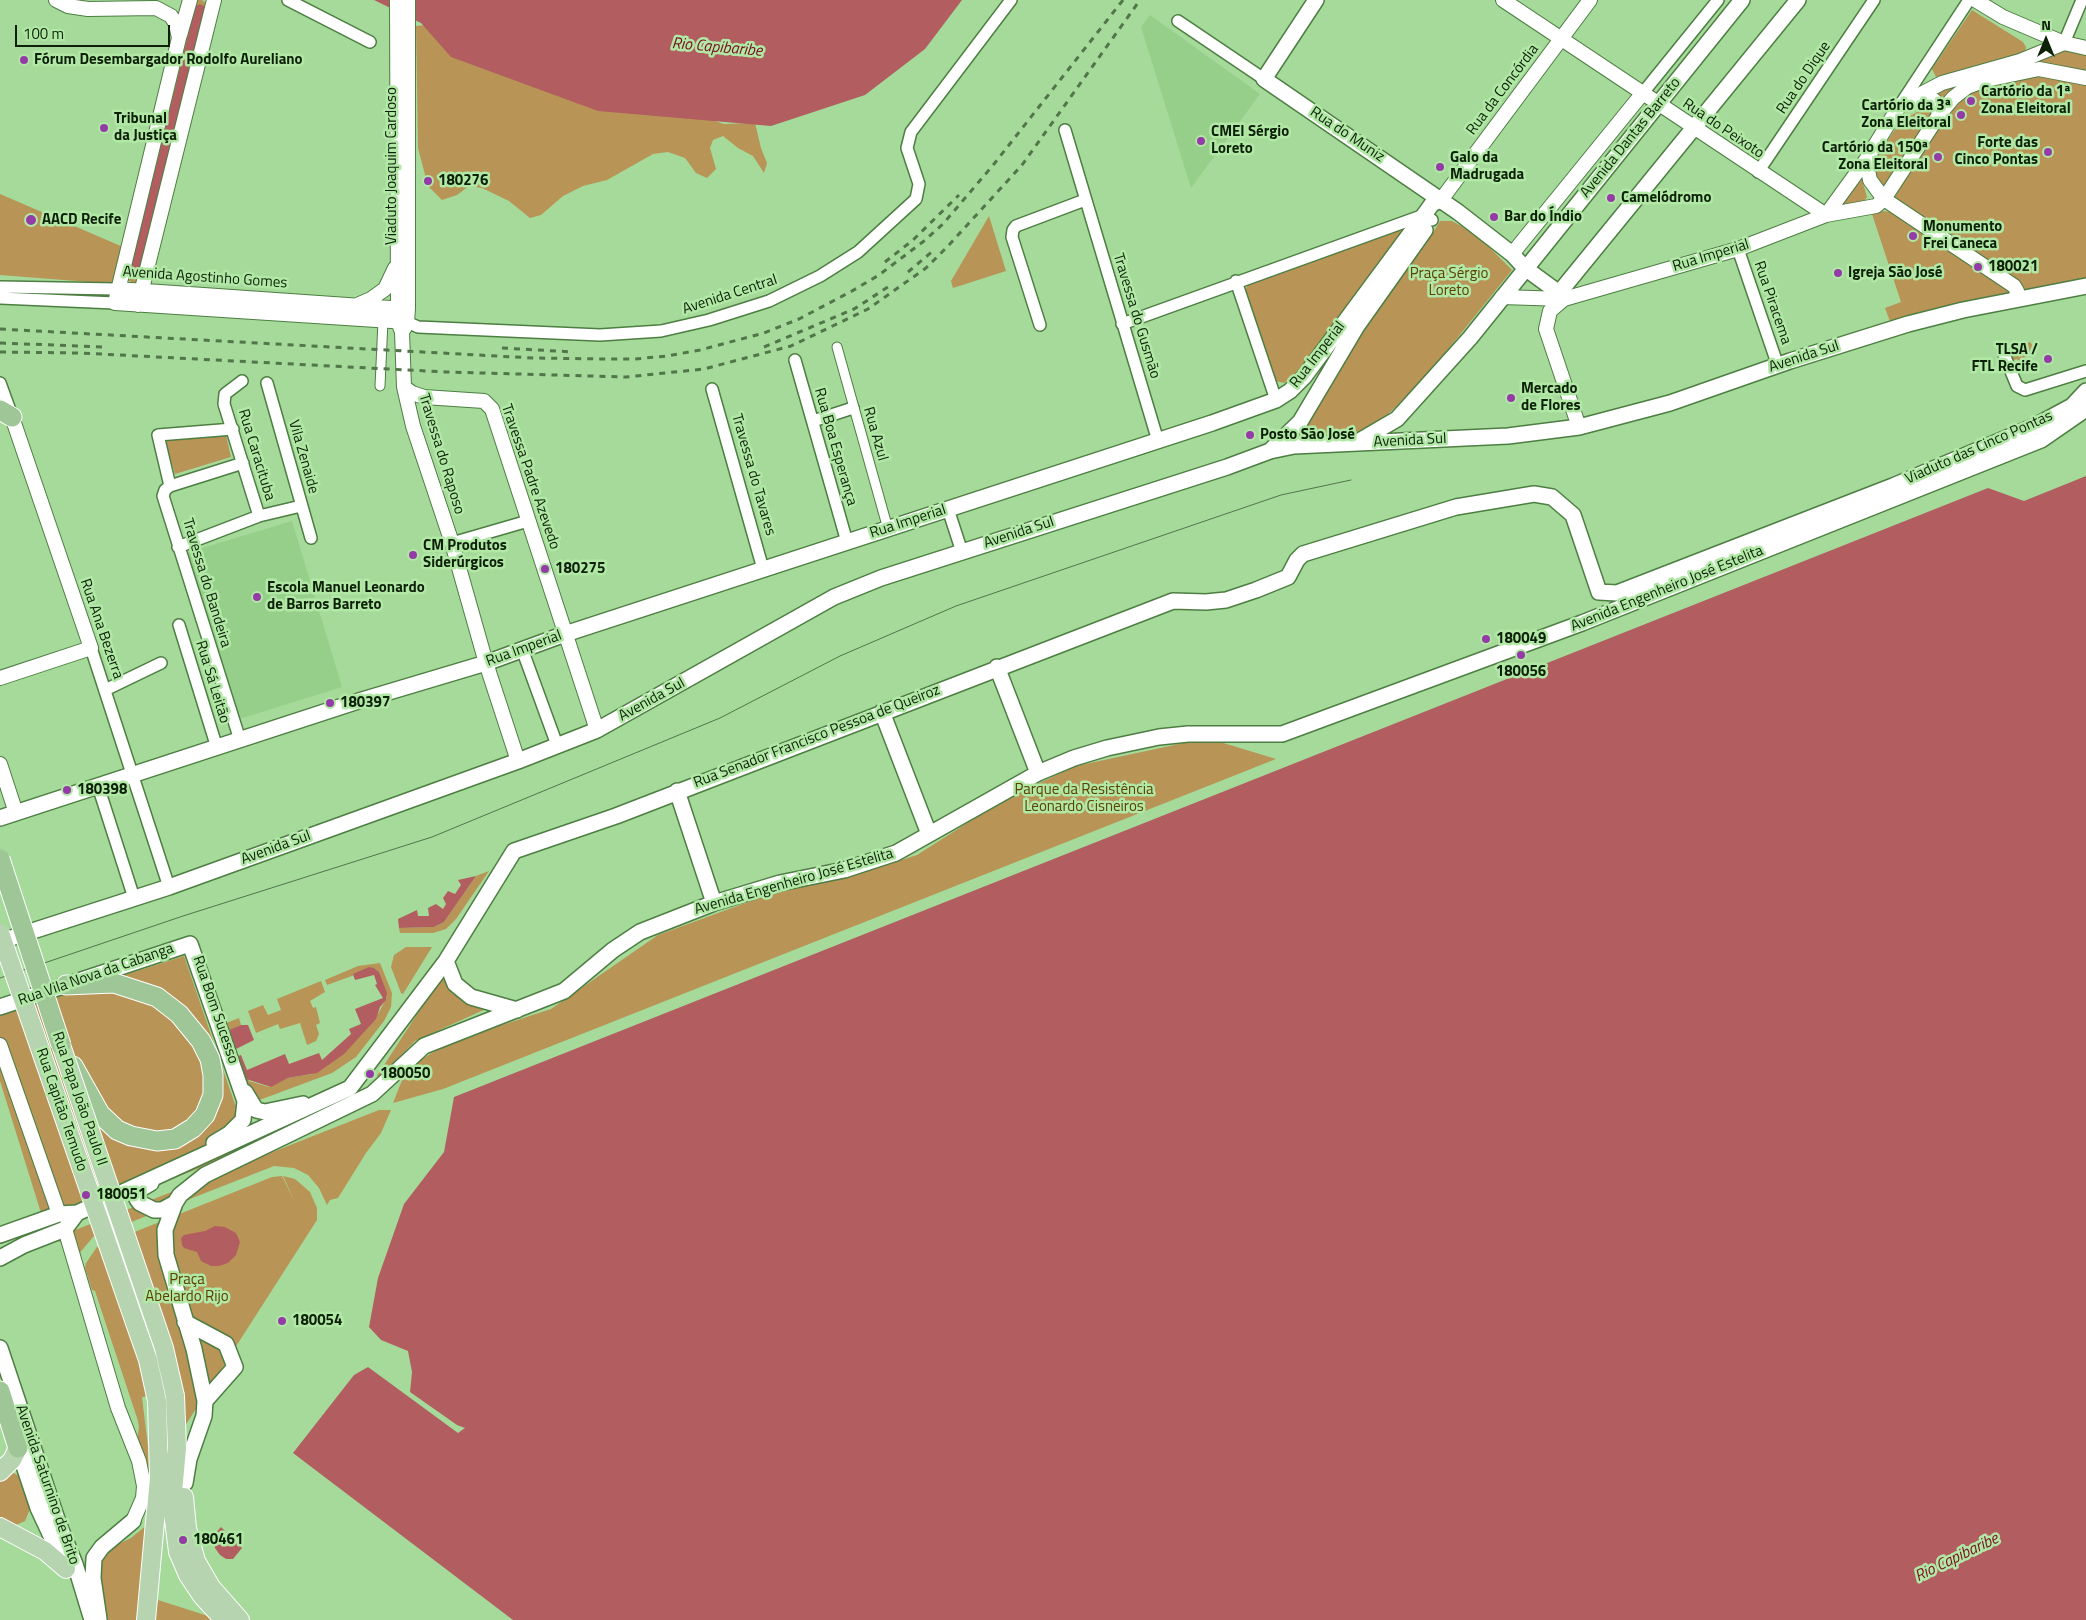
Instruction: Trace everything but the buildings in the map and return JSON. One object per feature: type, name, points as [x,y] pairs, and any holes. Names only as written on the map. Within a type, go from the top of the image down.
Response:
[{"type":"highway","name":"Rua Papa João Paulo II","points":[[0,859],[61,1046]]},
{"type":"highway","points":[[61,1046],[100,1114],[117,1130],[131,1136],[157,1140],[175,1139],[193,1128],[205,1115],[213,1095],[213,1075],[210,1059],[202,1041],[179,1014],[157,998],[114,983],[66,986]]},
{"type":"highway","points":[[0,1391],[10,1460]]},
{"type":"main road","points":[[1264,78],[1316,0]]},
{"type":"main road","name":"Avenida Dantas Barreto","points":[[1353,444],[1377,433],[1397,419],[1470,338],[1742,0]]},
{"type":"main road","points":[[1512,254],[1526,268],[1562,296],[1693,128],[1798,0]]},
{"type":"main road","name":"Rua do Muniz","points":[[1264,78],[1419,184],[1512,254]]},
{"type":"main road","points":[[1419,184],[1424,196],[1427,216]]},
{"type":"main road","name":"Rua Imperial","points":[[0,818],[486,663],[565,634],[1158,441],[1276,400],[1290,391],[1304,377],[1427,216],[1439,210],[1441,200]]},
{"type":"main road","name":"Rua Imperial","points":[[1270,451],[1300,422],[1357,326],[1427,216]]},
{"type":"main road","name":"Avenida Sul","points":[[5,937],[168,887],[518,761],[597,730],[834,597],[881,578],[1227,467],[1270,451],[1294,446],[1508,436],[1579,427],[1670,403],[1908,324],[2015,292],[2034,296],[2086,286]]},
{"type":"main road","name":"Viaduto das Cinco Pontas","points":[[1895,492],[2035,426],[2072,406],[2086,391]]},
{"type":"main road","name":"Viaduto das Cinco Pontas","points":[[1895,492],[2041,440],[2086,409]]},
{"type":"main road","name":"Avenida Engenheiro José Estelita","points":[[1599,592],[1617,593],[1895,492]]},
{"type":"main road","name":"Avenida Engenheiro José Estelita","points":[[185,1483],[189,1460],[204,1416],[205,1400],[203,1382],[166,1256],[166,1230],[175,1203],[180,1195],[205,1175],[372,1094],[424,1046],[564,991],[613,950],[640,932],[714,903],[780,883],[853,867],[896,853],[1038,773],[1074,758],[1107,748],[1188,734],[1282,734],[1582,623],[1895,492]]},
{"type":"main road","name":"Rua Senador Francisco Pessoa de Queiroz","points":[[77,1213],[350,1088],[446,961],[514,851],[616,816],[997,667],[1173,601],[1206,602],[1226,600],[1256,590],[1288,577],[1297,560],[1303,554],[1456,507],[1534,494],[1552,497],[1573,515],[1599,592]]},
{"type":"main road","points":[[1582,623],[1596,610],[1599,592]]},
{"type":"main road","points":[[997,667],[1038,773]]},
{"type":"main road","points":[[882,712],[929,834]]},
{"type":"main road","points":[[677,791],[714,903]]},
{"type":"main road","name":"Rua Capitão Temudo","points":[[5,937],[148,1360],[157,1401],[160,1478],[146,1620]]},
{"type":"main road","name":"Rua Vila Nova da Cabanga","points":[[0,1007],[188,944],[193,946]]},
{"type":"main road","name":"Rua Bom Sucesso","points":[[168,1171],[188,1156],[229,1134],[243,1120],[245,1101],[193,946]]},
{"type":"main road","points":[[446,961],[455,984],[471,997],[517,1010]]},
{"type":"main road","name":"Rua Papa João Paulo II","points":[[61,1046],[164,1348],[174,1396],[177,1424]]},
{"type":"main road","name":"Rua Bom Sucesso","points":[[237,1075],[256,1110],[265,1112],[302,1104],[317,1104]]},
{"type":"main road","points":[[168,1171],[158,1180],[139,1190],[138,1199],[144,1206],[154,1210],[162,1210],[175,1203]]},
{"type":"main road","points":[[3,1233],[59,1214],[77,1213]]},
{"type":"main road","points":[[0,1258],[24,1245],[65,1229],[77,1213]]},
{"type":"main road","points":[[185,1322],[226,1344],[235,1367],[205,1400]]},
{"type":"main road","name":"Avenida Saturnino de Brito","points":[[0,1348],[59,1525],[75,1564],[92,1620]]},
{"type":"main road","points":[[177,1424],[181,1432],[185,1483],[184,1506],[187,1528],[196,1561],[211,1587],[240,1620]]},
{"type":"main road","points":[[177,1424],[172,1504],[178,1552],[188,1574],[202,1596],[224,1620]]},
{"type":"main road","name":"Avenida Saturnino de Brito","points":[[10,1460],[38,1508],[66,1569],[83,1594]]},
{"type":"main road","points":[[99,1620],[93,1578],[94,1558],[102,1547],[133,1521]]},
{"type":"main road","points":[[0,1527],[45,1551],[66,1569]]},
{"type":"street","points":[[56,0],[77,8],[156,8],[171,16],[176,24],[180,38]]},
{"type":"street","points":[[97,8],[132,0]]},
{"type":"street","points":[[115,303],[117,288],[190,0]]},
{"type":"street","points":[[288,0],[370,42]]},
{"type":"street","name":"Viaduto Joaquim Cardoso","points":[[397,0],[404,224],[398,245],[403,319]]},
{"type":"street","name":"Viaduto Joaquim Cardoso","points":[[404,387],[403,319],[408,0]]},
{"type":"street","name":"Avenida Central","points":[[403,319],[418,327],[600,335],[639,334],[709,320],[769,301],[820,276],[858,252],[916,199],[919,184],[907,148],[911,132],[1011,0]]},
{"type":"street","name":"Rua do Peixoto","points":[[1503,0],[1758,172],[1826,215]]},
{"type":"street","name":"Rua da Concórdia","points":[[1441,200],[1590,0]]},
{"type":"street","name":"Avenida Dantas Barreto","points":[[1512,254],[1718,0]]},
{"type":"street","name":"Rua do Dique","points":[[1758,172],[1874,0]]},
{"type":"street","points":[[1826,215],[1906,102],[1969,0]]},
{"type":"street","points":[[1975,0],[2003,16],[2064,43],[2086,48]]},
{"type":"street","points":[[1906,102],[1942,83],[2020,60],[2064,43],[2082,0]]},
{"type":"street","points":[[138,305],[213,2]]},
{"type":"street","name":"Rua do Muniz","points":[[1178,21],[1264,78]]},
{"type":"street","points":[[1884,199],[1939,115],[1953,98],[1967,88],[1995,78],[2039,69],[2086,78]]},
{"type":"street","points":[[1906,102],[1920,97],[1934,100],[1937,104],[1939,115]]},
{"type":"street","name":"Travessa do Gusmão","points":[[1065,130],[1158,441]]},
{"type":"street","points":[[1866,160],[1870,180],[1884,199],[2015,292]]},
{"type":"street","name":"Rua Imperial","points":[[1502,297],[1562,296],[1738,250],[1826,215],[1876,206],[1884,199]]},
{"type":"street","points":[[1040,325],[1012,237],[1013,230],[1016,226],[1085,200]]},
{"type":"street","points":[[1122,324],[1236,281],[1427,216]]},
{"type":"street","points":[[356,305],[371,299],[385,289],[392,276],[398,245]]},
{"type":"street","name":"Rua Piracema","points":[[1738,250],[1778,366]]},
{"type":"street","points":[[1236,281],[1276,400]]},
{"type":"street","name":"Avenida Agostinho Gomes","points":[[0,287],[117,288],[356,305],[403,319]]},
{"type":"street","points":[[1562,296],[1550,311],[1546,329],[1579,427]]},
{"type":"street","name":"Avenida Agostinho Gomes","points":[[0,298],[115,303],[383,320],[403,319]]},
{"type":"street","points":[[380,386],[383,320]]},
{"type":"street","name":"Rua Azul","points":[[837,347],[888,529]]},
{"type":"street","points":[[2003,352],[2017,386],[2026,390],[2086,371]]},
{"type":"street","name":"Rua Boa Esperança","points":[[795,360],[847,542]]},
{"type":"street","name":"Rua Caracituba","points":[[242,381],[224,397],[259,516]]},
{"type":"street","name":"Rua Ana Bezerra","points":[[0,383],[6,413],[91,648],[168,887]]},
{"type":"street","name":"Vila Zenaide","points":[[267,383],[311,538]]},
{"type":"street","name":"Travessa Padre Azevedo","points":[[404,387],[418,395],[480,400],[488,403],[492,410],[597,730]]},
{"type":"street","name":"Travessa do Raposo","points":[[404,387],[413,426],[452,543],[486,663],[518,761]]},
{"type":"street","name":"Travessa do Tavares","points":[[712,389],[764,570]]},
{"type":"street","points":[[813,421],[853,408]]},
{"type":"street","name":"Travessa do Bandeira","points":[[233,429],[158,435],[170,486],[165,490],[163,496],[240,740]]},
{"type":"street","points":[[170,486],[244,463]]},
{"type":"street","points":[[178,547],[259,516],[301,506]]},
{"type":"street","points":[[948,509],[962,552]]},
{"type":"street","points":[[452,543],[528,521]]},
{"type":"street","name":"Rua Sá Leitão","points":[[179,625],[217,748]]},
{"type":"street","points":[[0,678],[91,648]]},
{"type":"street","points":[[522,649],[557,745]]},
{"type":"street","points":[[105,690],[160,663]]},
{"type":"street","points":[[0,764],[16,813]]},
{"type":"street","points":[[98,786],[134,898]]},
{"type":"street","points":[[0,1045],[59,1214]]},
{"type":"street","points":[[65,1229],[118,1408],[139,1461],[144,1486],[143,1498],[133,1521]]},
{"type":"shaded area","name":"CMEI Sérgio Loreto","points":[[1150,15],[1260,94],[1191,188],[1141,27]]},
{"type":"shaded area","name":"Escola Manuel Leonardo de Barros Barreto","points":[[292,521],[342,687],[239,719],[186,553]]},
{"type":"green space","points":[[195,0],[202,0],[211,7],[143,277],[136,282],[131,282],[123,277]]},
{"type":"green space","points":[[1972,10],[2023,42],[2026,47],[2025,54],[1941,78],[1936,77],[1932,69]]},
{"type":"green space","points":[[425,25],[724,124],[755,123],[767,163],[764,173],[753,156],[738,148],[723,136],[713,140],[710,148],[716,169],[707,178],[696,173],[685,158],[668,152],[653,154],[607,180],[583,186],[563,196],[541,215],[530,218],[509,201],[482,188],[469,186],[457,195],[442,200],[428,186],[418,148],[416,26]]},
{"type":"green space","points":[[2063,47],[2086,52],[2086,283],[2027,293],[1893,200],[1943,115],[1921,95]]},
{"type":"green space","points":[[1926,107],[1932,108],[1935,112],[1885,187],[1882,187],[1878,183],[1873,162],[1901,121]]},
{"type":"green space","points":[[1860,179],[1862,180],[1867,197],[1865,200],[1844,206],[1843,203]]},
{"type":"green space","name":"AACD Recife","points":[[0,194],[123,247],[115,284],[0,275]]},
{"type":"green space","points":[[1882,211],[1892,212],[2016,292],[1891,324],[1885,308],[1901,302],[1872,214]]},
{"type":"green space","points":[[989,216],[1006,271],[953,288],[951,281]]},
{"type":"green space","name":"Praça Sérgio Loreto","points":[[1440,221],[1452,221],[1463,227],[1487,245],[1512,270],[1421,383],[1386,416],[1355,434],[1297,437],[1353,341],[1426,244]]},
{"type":"green space","name":"Praça Sérgio Loreto","points":[[1400,226],[1407,228],[1301,371],[1284,383],[1275,381],[1245,291],[1248,284]]},
{"type":"green space","points":[[2030,342],[2034,347],[2032,351],[2020,362],[2017,359],[2014,360],[2006,349]]},
{"type":"green space","points":[[226,435],[231,457],[175,474],[164,438]]},
{"type":"green space","name":"Parque da Resistência Leonardo Cisneiros","points":[[1207,738],[1276,759],[443,1089],[393,1103],[406,1070],[447,1043],[551,1009],[658,935],[767,895],[861,873],[917,855],[1005,799],[1076,766]]},
{"type":"green space","points":[[489,871],[456,919],[446,929],[433,933],[400,933],[399,928],[434,927],[444,922],[476,876]]},
{"type":"green space","points":[[406,947],[432,947],[403,994],[401,993],[391,967],[394,955]]},
{"type":"green space","points":[[184,956],[250,1148],[46,1229],[0,1081],[0,1015]]},
{"type":"green space","points":[[380,963],[392,993],[391,1007],[384,1021],[356,1057],[332,1073],[246,1105],[219,1026],[239,1018],[241,1025],[224,1032],[249,1081],[269,1087],[288,1078],[312,1074],[378,1014],[387,997],[379,972],[374,968],[327,985],[325,980],[358,966]]},
{"type":"green space","points":[[443,974],[488,1008],[415,1041],[379,1078],[377,1076]]},
{"type":"green space","points":[[321,981],[325,992],[310,1001],[313,1008],[316,1007],[320,1023],[316,1025],[319,1034],[316,1041],[307,1045],[300,1023],[280,1029],[278,1024],[256,1033],[248,1011],[263,1005],[268,1015],[281,1010],[277,999]]},
{"type":"green space","points":[[379,1110],[391,1110],[381,1133],[338,1198],[330,1200],[327,1205],[319,1188],[308,1175],[294,1168],[274,1166],[93,1237],[78,1255],[63,1242],[50,1240]]},
{"type":"green space","name":"Praça Abelardo Rijo","points":[[282,1176],[295,1202],[283,1176],[295,1179],[310,1192],[317,1208],[317,1220],[183,1429],[175,1393],[142,1397],[150,1485],[137,1441],[138,1421],[95,1291],[92,1290],[85,1268],[86,1263],[97,1247],[272,1177]]},
{"type":"green space","points":[[11,1472],[20,1476],[30,1509],[25,1521],[16,1525],[0,1521],[0,1479]]},
{"type":"green space","points":[[147,1525],[137,1620],[98,1620],[88,1579],[108,1549],[131,1538]]},
{"type":"green space","points":[[158,1600],[208,1616],[212,1620],[154,1620]]},
{"type":"water","name":"Rio Capibaribe","points":[[374,0],[962,0],[925,49],[865,95],[771,126],[598,111],[451,57],[421,23]]},
{"type":"water","name":"Rio Capibaribe","points":[[2086,476],[2086,1620],[513,1620],[293,1453],[354,1375],[368,1367],[458,1433],[465,1428],[457,1425],[410,1392],[412,1372],[408,1351],[381,1340],[369,1327],[378,1278],[404,1204],[444,1152],[454,1097],[1988,488],[2024,501]]},
{"type":"water","points":[[476,876],[444,922],[434,927],[399,928],[398,919],[417,910],[418,916],[429,916],[428,908],[436,904],[443,909],[446,904],[443,898],[448,891],[455,894],[461,885],[458,880]]},
{"type":"water","points":[[369,967],[379,972],[387,993],[386,1000],[380,1007],[376,1019],[344,1054],[317,1073],[288,1078],[271,1087],[246,1079],[224,1032],[241,1025],[248,1025],[254,1040],[236,1049],[238,1056],[241,1055],[247,1070],[285,1054],[289,1064],[319,1053],[322,1060],[351,1034],[349,1029],[361,1024],[355,1009],[383,998],[375,985],[377,984],[374,975],[355,980],[353,974]]},
{"type":"water","points":[[215,1226],[225,1227],[236,1233],[240,1242],[236,1255],[228,1263],[211,1266],[201,1261],[197,1252],[184,1248],[181,1238],[184,1235],[205,1231]]},
{"type":"water","points":[[221,1527],[242,1548],[233,1559],[226,1559],[215,1548],[214,1535]]},
{"type":"waterway","points":[[136,271],[200,10]]},
{"type":"tram line","points":[[0,978],[183,916],[432,837],[720,718],[840,656],[956,606],[1281,495],[1351,480]]},
{"type":"railway","points":[[0,329],[533,358],[604,359],[667,356],[700,350],[764,333],[799,319],[879,275],[943,224],[994,164],[1123,0]]},
{"type":"railway","points":[[0,352],[81,353],[446,372],[626,377],[704,369],[791,346],[868,309],[926,268],[1022,165],[1140,0]]},
{"type":"railway","points":[[885,262],[913,240],[959,195]]},
{"type":"railway","points":[[908,272],[934,250]]},
{"type":"railway","points":[[764,347],[854,309],[888,287]]},
{"type":"railway","points":[[0,343],[105,347]]},
{"type":"railway","points":[[502,348],[574,352]]},
{"type":"place","name":"Fórum Desembargador Rodolfo Aureliano","points":[[24,60]]},
{"type":"place","name":"Cartório da 1ª Zona Eleitoral","points":[[1971,101]]},
{"type":"place","name":"Cartório da 3ª Zona Eleitoral","points":[[1961,115]]},
{"type":"place","name":"Tribunal da Justiça","points":[[104,128]]},
{"type":"place","name":"CMEI Sérgio Loreto","points":[[1201,141]]},
{"type":"place","name":"Forte das Cinco Pontas","points":[[2048,152]]},
{"type":"place","name":"Cartório da 150ª Zona Eleitoral","points":[[1938,157]]},
{"type":"place","name":"Galo da Madrugada","points":[[1440,167]]},
{"type":"place","name":"180276","points":[[428,181]]},
{"type":"place","name":"Camelódromo","points":[[1611,198]]},
{"type":"place","name":"Bar do Índio","points":[[1494,217]]},
{"type":"place","name":"AACD Recife","points":[[31,220]]},
{"type":"place","name":"Monumento Frei Caneca","points":[[1913,236]]},
{"type":"place","name":"180021","points":[[1978,267]]},
{"type":"place","name":"Igreja São José","points":[[1838,273]]},
{"type":"place","name":"TLSA / FTL Recife","points":[[2048,359]]},
{"type":"place","name":"Mercado de Flores","points":[[1511,398]]},
{"type":"place","name":"Posto São José","points":[[1250,435]]},
{"type":"place","name":"CM Produtos Siderúrgicos","points":[[413,555]]},
{"type":"place","name":"180275","points":[[545,569]]},
{"type":"place","name":"Escola Manuel Leonardo de Barros Barreto","points":[[257,597]]},
{"type":"place","name":"180049","points":[[1486,639]]},
{"type":"place","name":"180056","points":[[1521,655]]},
{"type":"place","name":"180397","points":[[330,703]]},
{"type":"place","name":"180398","points":[[67,790]]},
{"type":"place","name":"180050","points":[[370,1074]]},
{"type":"place","name":"180051","points":[[86,1195]]},
{"type":"place","name":"180054","points":[[282,1321]]},
{"type":"place","name":"180461","points":[[183,1540]]}]
